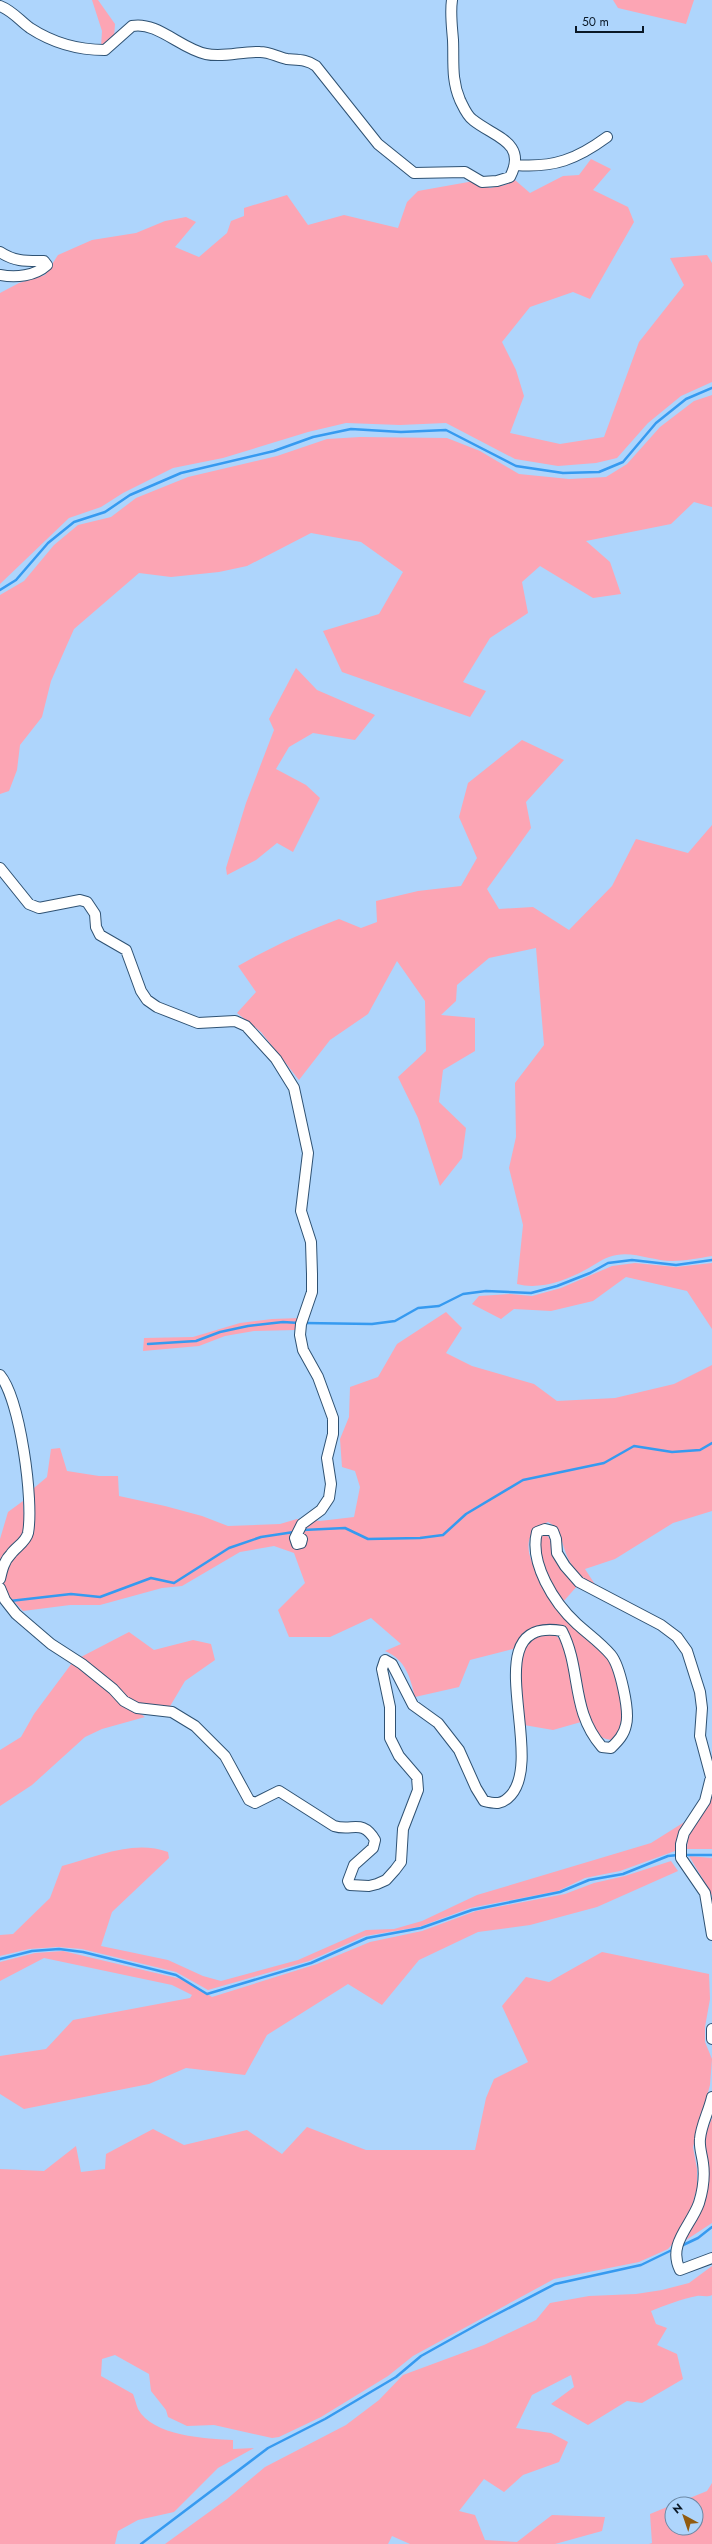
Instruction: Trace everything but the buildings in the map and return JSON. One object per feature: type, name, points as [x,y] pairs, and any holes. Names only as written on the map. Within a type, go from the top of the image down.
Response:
[{"type":"street","points":[[0,6],[9,10],[30,28],[61,45],[104,50],[132,26],[138,25],[150,28],[203,53],[224,56],[265,52],[286,58],[306,60],[316,66],[378,144],[414,173],[464,172],[482,182],[497,182],[510,177],[516,165],[513,150],[506,142],[471,119],[460,99],[454,82],[452,64],[452,0]]},
{"type":"street","points":[[516,165],[560,163],[589,150],[607,137]]},
{"type":"street","points":[[0,252],[11,259],[24,262],[44,261],[47,264],[41,270],[23,275],[0,275]]},
{"type":"street","points":[[0,868],[29,904],[39,908],[80,900],[87,902],[95,914],[96,927],[100,935],[126,950],[140,991],[147,1000],[157,1007],[198,1023],[235,1021],[246,1026],[276,1059],[294,1088],[308,1153],[301,1210],[311,1242],[312,1274],[312,1292],[301,1324],[300,1335],[303,1350],[318,1377],[333,1418],[333,1434],[327,1458],[331,1484],[329,1498],[321,1510],[302,1524],[298,1536]]},
{"type":"street","points":[[0,1375],[7,1383],[11,1393],[22,1432],[28,1517],[28,1534],[20,1546],[11,1554],[3,1567],[0,1579]]},
{"type":"street","points":[[0,1588],[5,1600],[22,1619],[51,1644],[82,1664],[124,1701],[137,1708],[172,1712],[195,1726],[225,1756],[248,1800],[255,1803],[279,1791],[340,1829],[360,1826],[366,1829],[375,1840],[373,1848],[354,1865],[348,1881],[350,1885],[369,1886],[386,1880],[401,1862],[403,1829],[418,1790],[417,1777],[399,1756],[390,1738],[390,1707],[382,1669],[385,1660],[392,1664],[413,1705],[438,1723],[449,1737],[484,1801],[496,1804],[505,1801],[517,1788],[522,1772],[523,1744],[516,1683],[516,1653],[531,1633],[541,1630],[562,1631],[569,1644],[578,1697],[588,1729],[602,1746],[611,1748],[621,1738],[626,1725],[628,1712],[619,1675],[612,1655],[576,1624],[562,1607],[544,1577],[537,1557],[534,1542],[537,1532],[545,1529],[553,1530],[556,1539],[557,1553],[565,1566],[579,1582],[661,1626],[677,1637],[687,1651],[700,1692],[702,1708],[700,1736],[711,1776],[703,1806],[684,1833],[681,1844],[681,1858],[705,1893],[712,1935]]},
{"type":"street","points":[[712,2029],[712,2039]]},
{"type":"street","points":[[712,2097],[700,2138],[703,2162],[703,2187],[693,2218],[678,2240],[676,2262],[680,2270],[712,2258]]},
{"type":"shaded area","points":[[92,0],[98,0],[115,24],[114,38],[101,47],[102,31]]},
{"type":"shaded area","points":[[613,0],[694,0],[686,24],[618,8]]},
{"type":"shaded area","points":[[591,159],[611,169],[593,190],[628,207],[634,222],[590,299],[573,292],[530,307],[502,342],[516,370],[524,396],[510,433],[560,444],[604,437],[639,342],[684,285],[670,258],[707,255],[712,263],[712,382],[681,396],[648,423],[617,458],[596,463],[558,466],[515,459],[446,423],[400,425],[346,423],[308,432],[223,458],[173,468],[123,493],[101,507],[69,518],[0,584],[0,293],[19,283],[45,275],[58,255],[92,240],[136,233],[165,221],[186,217],[196,222],[175,247],[199,257],[227,233],[231,221],[244,216],[244,208],[287,195],[308,225],[344,215],[398,228],[407,202],[418,191],[474,181],[490,188],[505,185],[515,180],[530,193],[563,176],[579,175]]},
{"type":"shaded area","points":[[712,395],[712,507],[694,502],[671,524],[586,541],[610,562],[621,594],[593,598],[540,566],[522,582],[528,613],[490,638],[463,682],[486,691],[470,717],[342,672],[323,631],[379,614],[403,572],[361,542],[311,533],[247,566],[219,572],[171,577],[139,573],[74,629],[51,681],[42,717],[20,745],[17,770],[9,791],[0,794],[0,595],[24,581],[54,545],[78,525],[111,517],[136,498],[188,477],[277,456],[327,439],[360,437],[447,438],[480,451],[519,474],[569,479],[606,477],[627,464],[660,427],[694,401]]},
{"type":"shaded area","points":[[296,668],[317,690],[375,715],[355,740],[313,733],[289,747],[276,769],[306,785],[320,798],[293,852],[277,843],[256,860],[227,875],[226,868],[246,803],[274,730],[269,719]]},
{"type":"shaded area","points":[[522,740],[564,760],[526,802],[531,828],[487,889],[499,909],[533,907],[569,930],[612,886],[636,839],[688,853],[712,825],[712,1256],[672,1261],[625,1254],[617,1255],[606,1258],[577,1274],[560,1281],[534,1286],[517,1284],[523,1225],[509,1168],[516,1137],[515,1083],[544,1045],[536,948],[489,958],[457,985],[456,1001],[441,1015],[475,1018],[475,1051],[443,1070],[439,1102],[466,1128],[462,1158],[440,1186],[418,1118],[398,1077],[426,1051],[425,1001],[397,961],[368,1014],[330,1040],[299,1080],[261,1032],[237,1013],[256,992],[238,966],[288,940],[339,919],[361,928],[377,922],[376,901],[418,891],[461,886],[477,858],[459,817],[468,783]]},
{"type":"shaded area","points":[[635,1263],[676,1267],[712,1263],[712,1329],[687,1291],[626,1277],[593,1301],[551,1311],[514,1309],[501,1319],[472,1304],[479,1296],[510,1294],[532,1296],[561,1288],[612,1266]]},
{"type":"shaded area","points":[[446,1312],[462,1328],[446,1353],[472,1366],[534,1384],[557,1401],[615,1398],[674,1384],[712,1365],[712,1511],[673,1523],[615,1559],[585,1569],[598,1589],[580,1575],[570,1563],[558,1528],[548,1522],[532,1534],[529,1550],[535,1569],[549,1590],[599,1646],[613,1665],[625,1716],[615,1740],[602,1738],[589,1723],[570,1641],[561,1626],[536,1627],[527,1632],[513,1649],[470,1660],[459,1687],[415,1697],[406,1670],[398,1659],[385,1651],[401,1644],[371,1618],[330,1637],[289,1637],[278,1610],[305,1583],[294,1553],[274,1546],[240,1552],[182,1586],[162,1588],[100,1605],[70,1605],[23,1611],[8,1595],[2,1585],[5,1568],[33,1535],[34,1488],[47,1477],[51,1449],[60,1448],[67,1471],[99,1476],[118,1476],[119,1496],[202,1516],[228,1526],[280,1524],[297,1519],[320,1521],[354,1517],[360,1487],[355,1471],[342,1467],[340,1439],[349,1417],[350,1387],[378,1377],[397,1344]]},
{"type":"shaded area","points":[[300,1318],[296,1330],[254,1331],[225,1336],[199,1346],[143,1351],[144,1338],[193,1337],[240,1323],[272,1319]]},
{"type":"shaded area","points":[[23,1501],[25,1534],[0,1569],[0,1539],[8,1512]]},
{"type":"shaded area","points":[[546,1534],[550,1539],[553,1552],[578,1585],[563,1602],[552,1587],[542,1563],[540,1545],[541,1536]]},
{"type":"shaded area","points":[[129,1632],[154,1650],[193,1640],[211,1644],[215,1660],[185,1681],[169,1708],[134,1704],[124,1696],[114,1683],[79,1658]]},
{"type":"shaded area","points":[[542,1632],[555,1634],[564,1645],[581,1722],[553,1730],[524,1725],[520,1707],[522,1649]]},
{"type":"shaded area","points":[[72,1663],[145,1717],[102,1729],[85,1737],[32,1785],[0,1806],[0,1750],[21,1737],[34,1714]]},
{"type":"shaded area","points":[[712,1793],[712,1849],[687,1849],[688,1837]]},
{"type":"shaded area","points":[[686,1821],[677,1837],[675,1851],[620,1871],[585,1878],[558,1891],[470,1908],[419,1927],[365,1936],[309,1961],[208,1990],[176,1972],[82,1949],[58,1947],[29,1949],[0,1956],[0,1935],[13,1934],[50,1898],[62,1866],[128,1848],[155,1848],[168,1852],[169,1858],[112,1912],[101,1946],[168,1960],[203,1976],[221,1981],[298,1960],[366,1930],[394,1929],[422,1921],[477,1895],[651,1843]]},
{"type":"shaded area","points":[[689,1856],[712,1858],[712,1896],[710,1891]]},
{"type":"shaded area","points":[[671,1861],[678,1871],[597,1907],[530,1925],[478,1932],[419,1960],[382,2005],[348,1984],[267,2035],[245,2075],[186,2068],[149,2084],[24,2109],[0,2094],[0,2056],[46,2049],[73,2020],[190,1998],[192,1995],[172,1985],[44,1958],[0,1981],[0,1962],[35,1953],[63,1951],[181,1979],[212,1997],[317,1964],[370,1942],[422,1931],[476,1911],[565,1894],[594,1883],[625,1876]]},
{"type":"shaded area","points":[[602,1952],[709,1974],[710,1999],[705,2027],[705,2042],[712,2059],[710,2085],[693,2147],[697,2169],[697,2188],[692,2206],[676,2240],[668,2249],[639,2262],[554,2279],[413,2356],[388,2376],[321,2417],[279,2437],[272,2438],[214,2425],[187,2426],[168,2417],[166,2410],[151,2391],[149,2374],[115,2355],[102,2359],[101,2376],[133,2394],[138,2409],[145,2418],[155,2425],[167,2430],[195,2437],[233,2440],[233,2449],[254,2448],[218,2468],[174,2512],[138,2520],[118,2531],[115,2544],[0,2544],[0,2169],[44,2171],[76,2146],[81,2172],[105,2169],[106,2154],[153,2129],[184,2145],[247,2130],[282,2154],[307,2127],[366,2150],[475,2150],[486,2098],[494,2079],[528,2062],[502,2006],[526,1977],[549,1982]]},
{"type":"shaded area","points":[[712,2118],[712,2223],[683,2242],[697,2217],[704,2138]]},
{"type":"shaded area","points":[[712,2266],[712,2295],[697,2296],[685,2299],[651,2311],[656,2324],[667,2328],[657,2345],[677,2354],[683,2379],[642,2403],[627,2401],[588,2425],[551,2404],[574,2387],[571,2375],[532,2395],[516,2428],[551,2433],[568,2442],[559,2462],[523,2475],[504,2492],[484,2479],[459,2511],[475,2515],[485,2540],[517,2542],[552,2515],[605,2517],[602,2531],[555,2544],[410,2544],[392,2536],[388,2544],[165,2544],[227,2499],[265,2467],[346,2425],[379,2400],[403,2375],[484,2345],[536,2320],[550,2303],[589,2296],[636,2294],[662,2290],[689,2283]]},
{"type":"shaded area","points":[[712,2483],[712,2544],[649,2544],[652,2543],[650,2514],[664,2508],[664,2536],[704,2536],[704,2496],[695,2496],[707,2491]]},
{"type":"waterway","points":[[0,590],[16,580],[48,543],[74,522],[105,512],[130,495],[181,473],[274,451],[313,437],[351,429],[401,432],[446,430],[516,466],[563,473],[599,472],[623,462],[656,423],[686,399],[712,388]]},
{"type":"waterway","points":[[304,1323],[372,1324],[395,1321],[418,1308],[439,1306],[463,1294],[486,1291],[531,1293],[557,1286],[590,1273],[608,1263],[632,1260],[676,1265],[712,1260]]},
{"type":"waterway","points":[[148,1344],[196,1341],[220,1332],[248,1326],[283,1322],[299,1323]]},
{"type":"waterway","points":[[303,1530],[345,1528],[368,1539],[420,1538],[443,1535],[466,1514],[523,1480],[604,1463],[634,1446],[672,1452],[700,1450],[712,1443]]},
{"type":"waterway","points":[[10,1601],[71,1594],[100,1597],[151,1578],[174,1583],[229,1548],[261,1537],[294,1532]]},
{"type":"waterway","points":[[0,1959],[32,1951],[59,1949],[83,1952],[176,1975],[207,1994],[311,1963],[367,1938],[421,1928],[472,1910],[560,1892],[589,1880],[623,1874],[668,1856],[678,1855]]},
{"type":"waterway","points":[[683,1855],[712,1855]]},
{"type":"waterway","points":[[681,2246],[698,2238],[712,2227]]},
{"type":"waterway","points":[[141,2544],[268,2448],[325,2419],[396,2377],[421,2356],[482,2322],[555,2284],[641,2265],[674,2249]]}]
